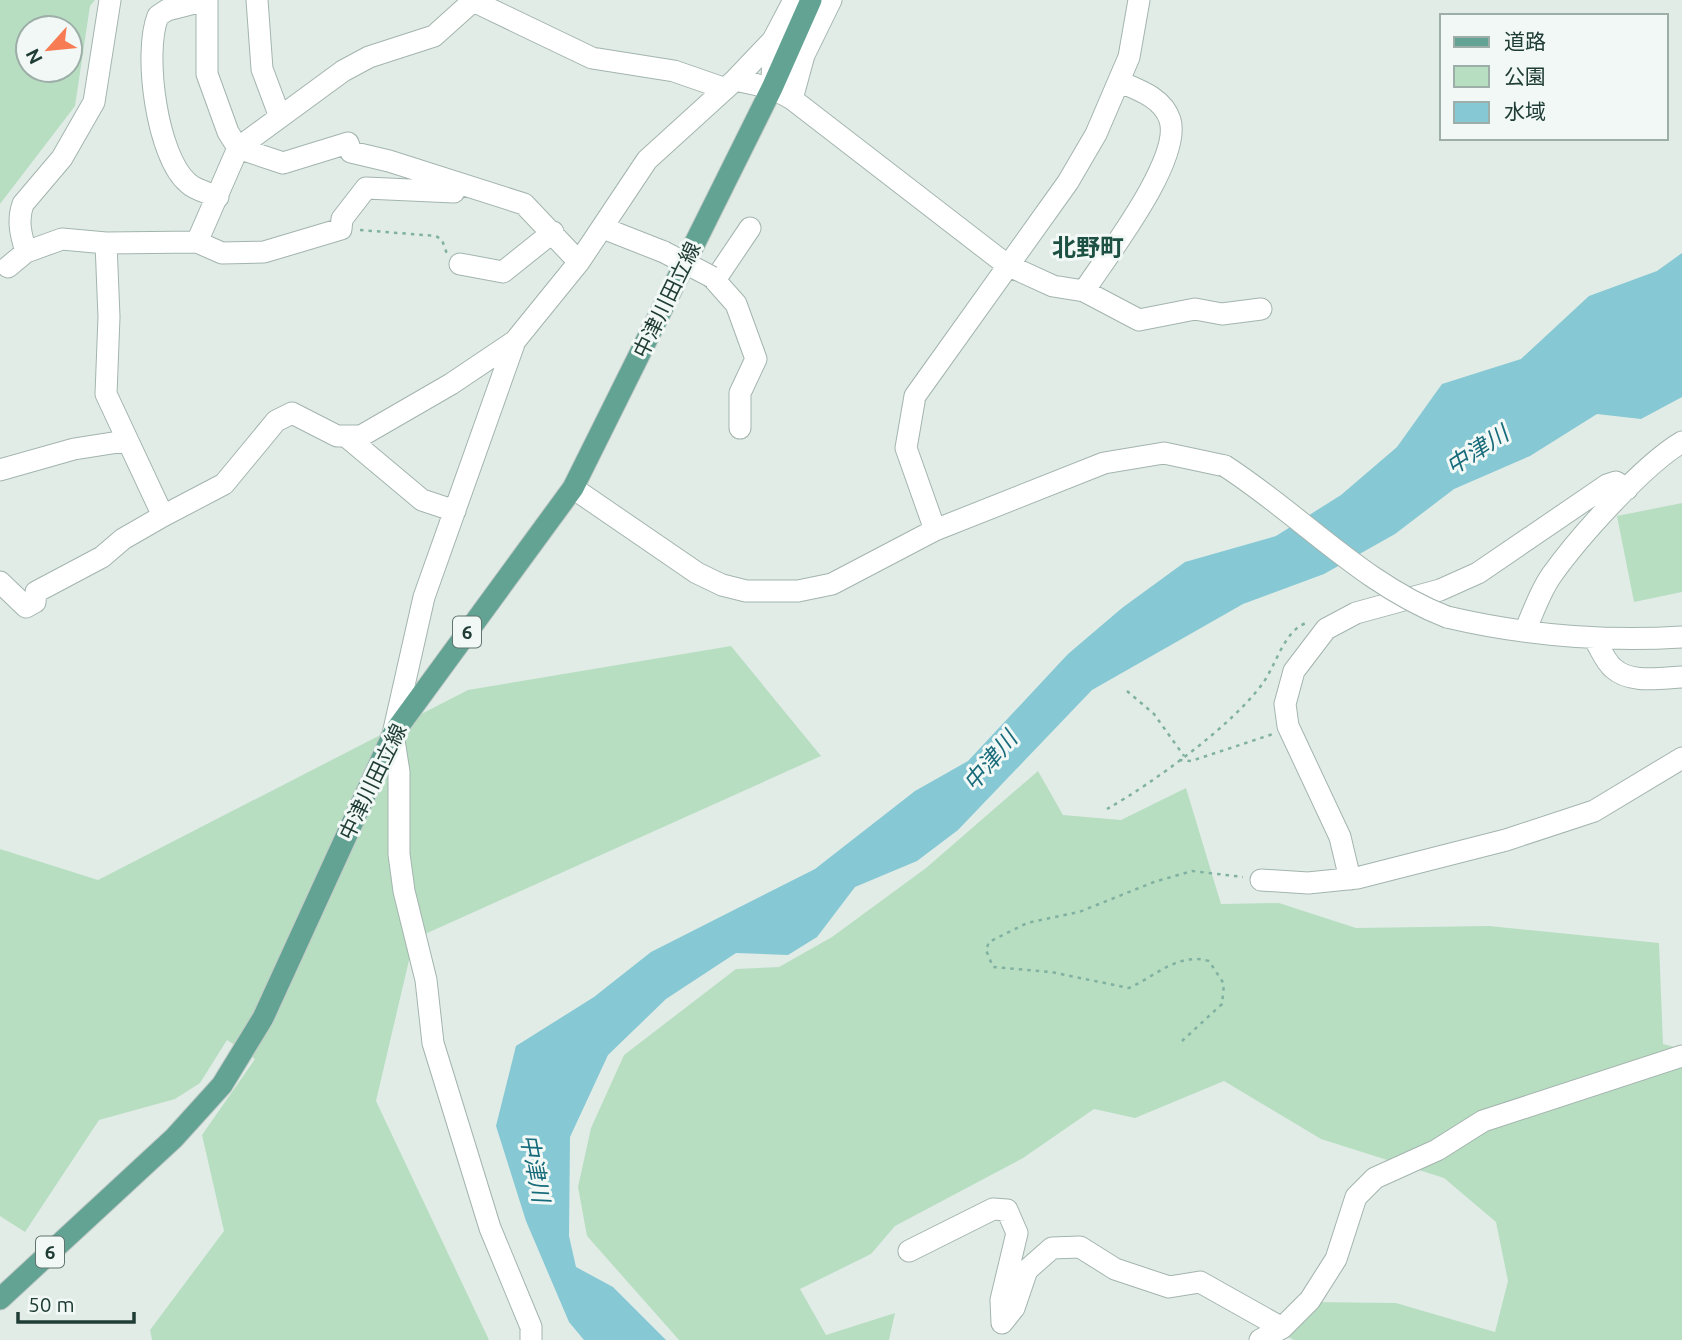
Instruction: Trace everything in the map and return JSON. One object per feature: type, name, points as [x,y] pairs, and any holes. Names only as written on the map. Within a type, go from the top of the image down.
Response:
[{"type":"main road","name":"中津川田立線","points":[[0,1300],[174,1138],[222,1085],[263,1018],[393,734],[573,488],[772,88],[811,0]]},
{"type":"street","points":[[26,252],[20,232],[19,213],[23,204],[62,158],[94,102],[110,0]]},
{"type":"street","points":[[218,197],[189,184],[178,171],[157,118],[153,88],[152,51],[158,16],[167,10],[206,0],[207,74],[228,132],[238,148],[283,163],[348,144],[352,152],[524,204],[579,262]]},
{"type":"street","points":[[257,0],[262,69],[280,117]]},
{"type":"street","points":[[348,438],[360,436],[451,384],[515,341],[579,262],[647,160],[773,40],[794,0]]},
{"type":"street","points":[[792,99],[804,55],[831,0]]},
{"type":"street","points":[[935,530],[906,448],[915,396],[1068,182],[1120,82],[1129,57],[1139,0]]},
{"type":"street","points":[[197,242],[238,148],[343,71],[369,57],[434,36],[472,1],[592,58],[674,71],[729,84],[772,88],[792,99],[1007,265],[1053,286],[1084,291],[1139,320],[1195,309],[1223,314],[1261,309]]},
{"type":"street","points":[[772,88],[773,40]]},
{"type":"street","points":[[1084,291],[1157,178],[1171,144],[1170,120],[1158,101],[1120,82]]},
{"type":"street","points":[[8,267],[26,252],[62,239],[106,243],[197,242],[222,253],[264,252],[341,229],[342,219],[366,188],[468,192],[481,189]]},
{"type":"street","points":[[603,228],[664,252],[713,279],[736,304],[756,359],[740,393],[740,428]]},
{"type":"street","points":[[713,279],[750,228]]},
{"type":"street","points":[[460,264],[503,272],[553,232]]},
{"type":"street","points":[[106,243],[109,317],[106,394],[125,441],[163,516]]},
{"type":"street","points":[[515,341],[414,634],[393,734],[399,772],[399,854],[404,891],[426,981],[433,1043],[490,1228],[531,1327],[531,1340]]},
{"type":"street","points":[[0,582],[26,607],[34,602],[36,592],[102,557],[123,539],[163,516],[224,485],[276,421],[292,413],[348,438],[422,500],[455,511]]},
{"type":"street","points":[[0,470],[74,449],[125,441]]},
{"type":"street","points":[[1526,629],[1550,577],[1627,489],[1662,455],[1682,442]]},
{"type":"street","points":[[573,488],[697,573],[722,585],[746,591],[798,591],[832,584],[935,530],[1104,463],[1164,453],[1226,466],[1385,588],[1447,617],[1595,640],[1682,637]]},
{"type":"street","points":[[1350,878],[1340,837],[1290,730],[1285,704],[1288,685],[1307,651],[1324,631],[1356,612],[1452,584],[1478,573],[1607,485],[1616,482],[1627,489]]},
{"type":"street","points":[[1595,640],[1613,668],[1629,676],[1646,679],[1682,677]]},
{"type":"street","points":[[1261,880],[1308,883],[1350,878],[1559,824],[1594,811],[1682,758]]},
{"type":"street","points":[[1260,1340],[1282,1328],[1310,1300],[1336,1259],[1356,1198],[1375,1178],[1437,1150],[1483,1121],[1682,1056]]},
{"type":"street","points":[[909,1251],[993,1209],[1007,1210],[1017,1233],[1001,1300],[1000,1332]]},
{"type":"street","points":[[1000,1332],[1014,1308],[1027,1270],[1052,1248],[1080,1247],[1115,1269],[1169,1287],[1200,1282],[1282,1328]]},
{"type":"path","points":[[341,229],[436,236],[442,240],[447,255],[460,264]]},
{"type":"path","points":[[1107,809],[1179,760],[1258,690],[1297,626],[1311,622],[1324,631]]},
{"type":"path","points":[[1127,691],[1154,714],[1184,756]]},
{"type":"path","points":[[1179,760],[1191,761],[1290,730]]},
{"type":"path","points":[[1182,1041],[1222,1004],[1224,984],[1209,961],[1194,957],[1181,959],[1129,988],[1051,972],[993,967],[986,950],[989,942],[1027,923],[1079,912],[1154,882],[1192,871],[1261,880]]},
{"type":"green space","points":[[0,0],[95,0],[90,6],[84,46],[84,14],[14,14],[14,84],[78,84],[75,106],[0,204]]},
{"type":"green space","points":[[1682,503],[1682,592],[1634,602],[1617,516]]},
{"type":"green space","points":[[731,646],[821,756],[414,939],[376,1101],[489,1340],[152,1340],[150,1330],[224,1231],[202,1135],[255,1059],[227,1040],[200,1083],[175,1099],[99,1120],[25,1232],[0,1216],[0,849],[98,880],[468,690]]},
{"type":"green space","points":[[1038,771],[1063,815],[1121,820],[1186,788],[1221,904],[1279,903],[1356,928],[1489,926],[1659,943],[1663,1044],[1682,1049],[1682,1340],[1294,1340],[1286,1336],[1310,1302],[1396,1303],[1495,1332],[1508,1281],[1496,1222],[1444,1178],[1321,1139],[1224,1081],[1135,1118],[1094,1109],[1023,1158],[895,1226],[871,1254],[800,1289],[826,1335],[895,1313],[889,1340],[679,1340],[587,1236],[578,1187],[591,1128],[624,1055],[736,969],[779,967],[832,937],[926,868]]},
{"type":"water","name":"中津川","points":[[1682,253],[1682,397],[1641,419],[1597,414],[1530,456],[1454,489],[1395,534],[1324,574],[1243,604],[1092,690],[958,830],[917,861],[855,887],[817,937],[788,955],[736,953],[666,999],[608,1055],[570,1137],[569,1236],[576,1267],[613,1287],[666,1340],[584,1340],[569,1322],[526,1221],[496,1126],[516,1046],[594,997],[651,952],[815,869],[915,791],[968,761],[1068,654],[1122,608],[1185,562],[1276,536],[1341,495],[1397,447],[1442,384],[1521,359],[1589,296],[1657,271]]},
{"type":"district","name":"北野町","points":[[1088,248]]}]
